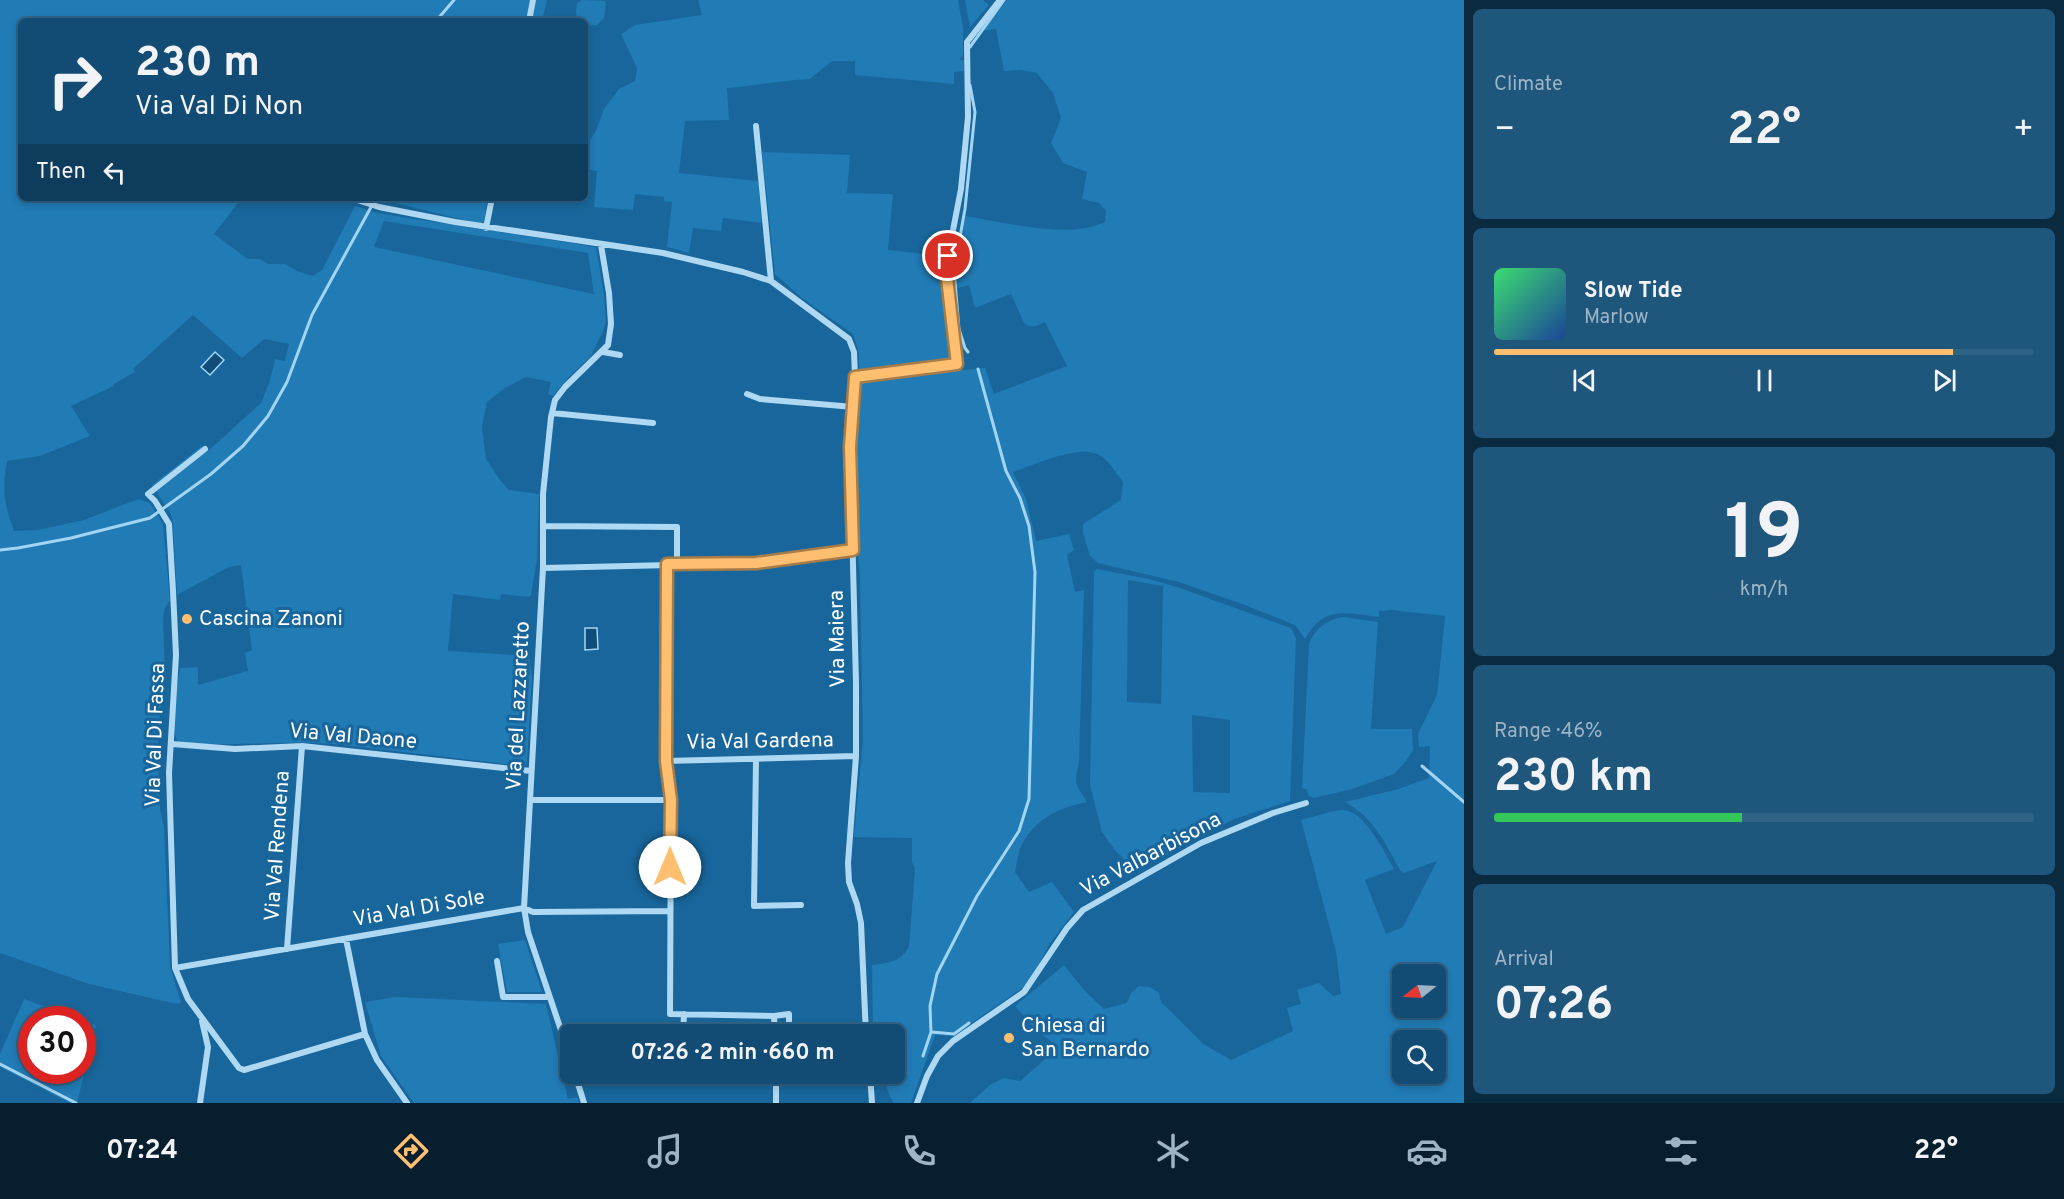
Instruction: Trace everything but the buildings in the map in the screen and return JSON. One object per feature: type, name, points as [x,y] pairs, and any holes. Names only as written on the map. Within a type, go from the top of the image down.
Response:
[{"type":"street","points":[[530,18],[533,0]]},
{"type":"street","points":[[855,377],[957,364],[947,278],[948,256],[961,189],[968,117],[967,42],[996,2]]},
{"type":"street","points":[[756,126],[771,281]]},
{"type":"street","name":"Via Maiera","points":[[359,201],[486,228],[663,254],[743,272],[771,281],[849,339],[854,352],[855,377],[850,447],[856,756],[848,863],[849,882],[858,904],[861,923],[866,1024]]},
{"type":"street","points":[[486,228],[491,201]]},
{"type":"street","points":[[601,245],[609,293],[611,324],[608,345],[603,352],[620,355]]},
{"type":"street","name":"Via del Lazzaretto","points":[[560,1029],[528,932],[524,908],[543,568],[543,494],[555,400],[565,387],[603,352]]},
{"type":"street","points":[[747,394],[760,399],[854,407]]},
{"type":"street","points":[[552,413],[653,423]]},
{"type":"street","name":"Via Val Di Fassa","points":[[205,448],[148,494],[167,519],[170,535],[176,656],[169,773],[175,968],[188,999],[239,1068],[244,1070],[365,1034]]},
{"type":"street","points":[[543,526],[677,527],[677,564]]},
{"type":"street","points":[[543,568],[756,563],[853,550]]},
{"type":"street","points":[[667,564],[666,761],[671,800],[670,1014],[774,1016],[789,1014],[789,1024]]},
{"type":"street","name":"Via Val Daone","points":[[172,744],[235,749],[302,746],[531,771]]},
{"type":"street","name":"Via Val Rendena","points":[[287,949],[302,746]]},
{"type":"street","name":"Via Val Gardena","points":[[666,761],[856,756]]},
{"type":"street","points":[[756,759],[754,906],[801,904]]},
{"type":"street","points":[[530,800],[671,800]]},
{"type":"street","name":"Via Valbarbisona","points":[[917,1103],[932,1065],[938,1056],[953,1041],[1024,992],[1067,928],[1083,910],[1202,843],[1273,813],[1306,803]]},
{"type":"street","name":"Via Val Di Sole","points":[[175,968],[524,908],[532,912],[670,911]]},
{"type":"street","points":[[346,939],[365,1034],[377,1060],[407,1103]]},
{"type":"street","points":[[497,961],[503,997],[549,997]]},
{"type":"street","points":[[198,1012],[205,1029],[208,1047],[200,1103]]},
{"type":"street","points":[[684,1014],[684,1024]]},
{"type":"street","points":[[774,1016],[774,1024]]},
{"type":"street","points":[[208,1047],[214,1042],[221,1044]]},
{"type":"street","points":[[578,1084],[584,1103]]},
{"type":"street","points":[[776,1084],[776,1103]]},
{"type":"street","points":[[871,1084],[872,1103]]},
{"type":"shaded area","points":[[0,0],[547,0],[543,18],[18,18],[18,201],[243,201],[238,203],[214,234],[248,259],[259,259],[269,264],[285,264],[299,272],[313,276],[322,270],[355,206],[377,213],[596,247],[606,321],[591,356],[553,396],[548,394],[551,382],[526,377],[505,388],[487,402],[482,427],[486,459],[500,480],[509,490],[539,494],[537,559],[529,597],[501,594],[500,600],[453,594],[448,651],[529,656],[532,677],[527,762],[524,766],[334,744],[179,743],[174,728],[174,718],[180,668],[198,667],[198,685],[248,671],[245,653],[252,650],[241,565],[229,567],[177,595],[171,514],[152,485],[202,446],[208,451],[261,403],[270,381],[275,359],[285,361],[289,344],[264,339],[242,358],[193,315],[133,369],[135,372],[114,386],[71,406],[90,436],[40,456],[7,461],[5,497],[14,531],[38,530],[84,520],[138,499],[150,503],[163,524],[170,600],[163,617],[165,676],[159,721],[160,809],[164,827],[170,966],[181,1003],[89,984],[0,953]],"holes":[[[384,221],[588,253],[594,294],[374,247]]]},
{"type":"shaded area","points":[[582,0],[606,1],[604,18],[597,25],[588,26],[588,18],[578,18],[576,15],[577,3]]},
{"type":"shaded area","points":[[698,0],[958,0],[963,27],[963,56],[960,60],[964,60],[964,71],[954,72],[954,84],[855,75],[855,61],[832,61],[810,79],[727,88],[729,120],[685,121],[679,173],[758,181],[762,223],[723,218],[721,231],[693,228],[689,253],[667,247],[672,202],[664,201],[664,197],[635,194],[633,210],[594,207],[597,171],[588,170],[588,143],[596,131],[604,109],[619,89],[635,81],[637,68],[621,34],[635,25],[702,15]]},
{"type":"shaded area","points":[[965,0],[983,0],[989,5],[970,27]]},
{"type":"shaded area","points":[[1007,0],[1464,0],[1464,1103],[970,1103],[990,1085],[1004,1078],[1020,1081],[1059,1047],[1036,1030],[1015,1006],[1064,965],[1084,990],[1104,1009],[1127,1003],[1131,993],[1139,986],[1150,987],[1159,993],[1161,1002],[1202,1043],[1231,1060],[1293,1031],[1287,1008],[1301,1004],[1297,990],[1319,983],[1333,996],[1341,994],[1336,951],[1301,820],[1342,810],[1358,817],[1373,833],[1394,869],[1365,880],[1386,934],[1403,927],[1437,861],[1404,873],[1371,823],[1345,802],[1398,789],[1429,778],[1430,746],[1419,747],[1418,734],[1437,695],[1445,616],[1391,610],[1379,611],[1379,617],[1337,614],[1320,621],[1305,639],[1295,625],[1245,605],[1179,582],[1098,563],[1090,556],[1083,533],[1083,524],[1121,500],[1123,482],[1103,457],[1094,453],[1075,452],[1013,472],[1026,499],[1036,541],[1069,534],[1074,550],[1067,555],[1075,592],[1084,590],[1079,762],[1076,780],[1087,802],[1058,811],[1034,827],[1021,847],[1015,872],[1029,892],[1052,882],[1074,912],[1049,945],[1031,979],[1022,988],[953,1036],[935,1035],[911,1103],[893,1103],[885,1084],[905,1084],[905,1024],[873,1024],[872,965],[898,959],[909,946],[915,869],[912,862],[912,838],[854,837],[863,740],[860,578],[855,513],[856,434],[860,379],[985,368],[994,394],[1067,366],[1045,322],[1032,327],[1024,323],[1011,294],[975,308],[969,285],[957,288],[958,260],[965,216],[1054,230],[1072,230],[1105,222],[1106,211],[1099,203],[1082,199],[1087,172],[1063,163],[1051,143],[1061,118],[1053,93],[1037,73],[1021,70],[1004,71],[996,29],[982,31]]},
{"type":"shaded area","points":[[762,152],[850,155],[847,193],[893,194],[888,250],[944,256],[943,296],[952,340],[950,358],[933,365],[894,371],[861,373],[859,371],[859,353],[853,334],[802,298],[775,274]]},
{"type":"shaded area","points":[[388,201],[487,201],[484,221],[480,224]]},
{"type":"shaded area","points":[[215,352],[224,360],[210,375],[201,367]]},
{"type":"shaded area","points":[[1097,569],[1149,579],[1291,628],[1296,638],[1290,801],[1234,819],[1138,870],[1128,864],[1114,849],[1102,832],[1090,785],[1094,572]],"holes":[[[1128,580],[1163,586],[1161,704],[1127,702]],[[1192,715],[1230,720],[1230,793],[1193,792]]]},
{"type":"shaded area","points":[[1343,617],[1378,622],[1371,729],[1412,729],[1413,750],[1394,774],[1352,789],[1314,798],[1302,788],[1309,644],[1314,633],[1322,626],[1331,620]]},
{"type":"shaded area","points":[[585,628],[597,628],[598,649],[585,650]]},
{"type":"shaded area","points":[[525,940],[542,992],[507,992],[498,944]]},
{"type":"shaded area","points":[[395,997],[546,1004],[560,1064],[560,1084],[565,1084],[568,1099],[577,1097],[579,1103],[414,1103],[381,1056],[365,1002]]},
{"type":"shaded area","points":[[24,999],[43,1006],[21,1006]]},
{"type":"shaded area","points":[[18,1013],[18,1076],[0,1067],[0,1054]]},
{"type":"shaded area","points":[[33,1084],[82,1084],[77,1103],[70,1103]]},
{"type":"waterway","points":[[439,18],[454,0]]},
{"type":"waterway","points":[[970,47],[1004,0]]},
{"type":"waterway","points":[[968,352],[959,329],[954,270],[965,209],[975,112],[970,85]]},
{"type":"waterway","points":[[0,550],[71,538],[150,518],[211,474],[243,446],[268,416],[287,382],[312,315],[374,201]]},
{"type":"waterway","points":[[923,1056],[931,1032],[930,1006],[937,974],[977,896],[1019,831],[1029,799],[1035,572],[1029,526],[1020,498],[1006,471],[978,369]]},
{"type":"waterway","points":[[1422,766],[1464,802]]},
{"type":"waterway","points":[[932,1032],[954,1034],[969,1023]]},
{"type":"waterway","points":[[0,1064],[76,1103]]},
{"type":"place","name":"Cascina Zanoni","points":[[187,619]]},
{"type":"place","name":"Chiesa di San Bernardo","points":[[1009,1038]]},
{"type":"route","points":[[670,867],[671,800],[666,761],[667,564],[756,563],[853,550],[850,447],[855,377],[948,367],[957,364],[949,305],[948,256]]}]
